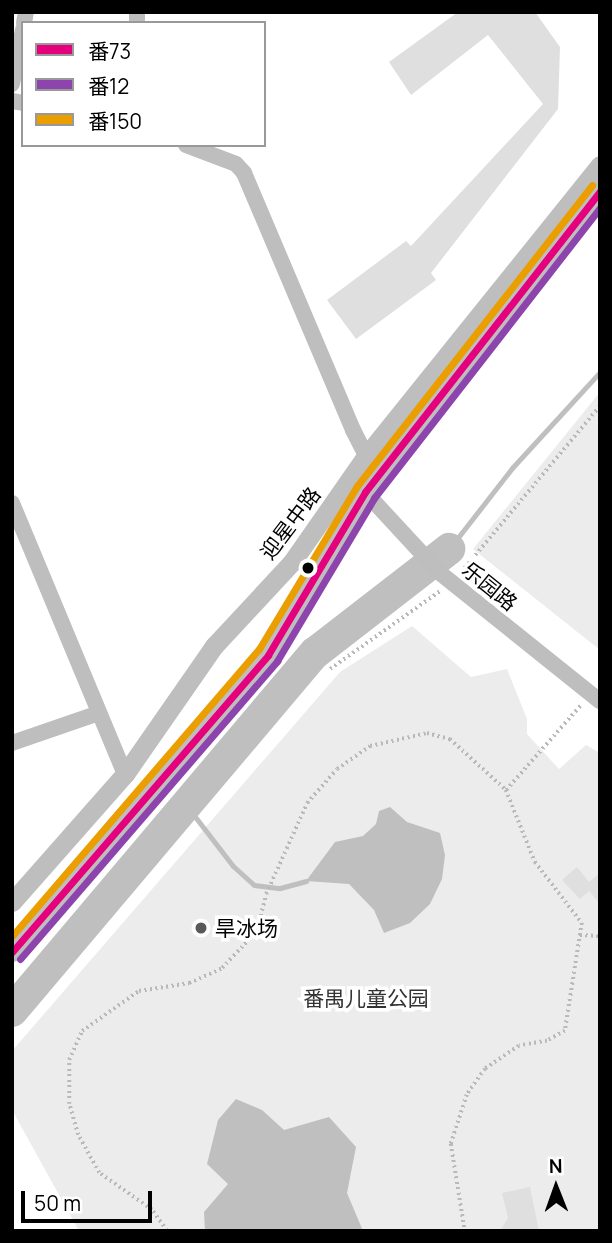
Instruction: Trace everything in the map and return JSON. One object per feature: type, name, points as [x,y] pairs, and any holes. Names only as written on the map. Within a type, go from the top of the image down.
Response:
[{"type":"street","points":[[12,84],[21,40]]},
{"type":"street","points":[[191,147],[236,164],[244,173],[366,456],[381,471]]},
{"type":"street","name":"迎星中路","points":[[12,902],[125,774],[214,646],[292,562],[366,456],[600,165]]},
{"type":"street","points":[[12,951],[268,655],[365,492],[600,191]]},
{"type":"street","name":"乐园路","points":[[365,492],[446,578],[595,697]]},
{"type":"street","points":[[12,503],[125,774]]},
{"type":"street","points":[[12,743],[99,713]]},
{"type":"path","points":[[330,669],[446,578],[600,406]]},
{"type":"path","points":[[506,790],[595,697]]},
{"type":"path","points":[[167,1231],[152,1210],[99,1173],[78,1135],[69,1104],[69,1060],[82,1031],[139,991],[188,983],[222,968],[256,932],[266,894],[307,803],[337,769],[370,746],[427,733],[450,740],[506,790],[535,862],[582,923],[565,1031],[547,1041],[519,1046],[485,1069],[467,1095],[451,1144],[465,1231]]},
{"type":"path","points":[[580,935],[600,936]]},
{"type":"green space","points":[[600,392],[600,650],[473,549]]},
{"type":"green space","name":"番禺儿童公园","points":[[412,626],[471,677],[507,669],[527,719],[527,734],[559,769],[586,745],[600,753],[600,1231],[79,1231],[12,1110],[12,1051],[340,672]]},
{"type":"shaded area","points":[[390,807],[407,822],[440,833],[445,855],[442,879],[430,904],[410,923],[384,933],[374,910],[349,884],[306,881],[335,842],[363,836],[376,824],[379,811]]},
{"type":"shaded area","points":[[236,1099],[262,1110],[284,1130],[329,1117],[356,1147],[347,1193],[363,1231],[205,1231],[204,1212],[228,1184],[207,1164],[218,1120]]},
{"type":"building","points":[[458,12],[535,12],[560,47],[558,109],[431,273],[436,280],[356,339],[327,300],[406,241],[411,246],[543,104],[488,35],[411,95],[389,62]]},
{"type":"building","points":[[577,867],[589,882],[600,873],[600,904],[589,891],[580,899],[562,880]]},
{"type":"building","points":[[530,1187],[539,1231],[500,1231],[508,1218],[502,1193]]},
{"type":"waterway","points":[[449,549],[512,468],[600,372]]},
{"type":"waterway","points":[[12,1011],[315,653],[449,549]]},
{"type":"waterway","points":[[186,805],[233,866],[254,885],[280,888],[306,881]]},
{"type":"transit line","name":"番150","points":[[12,936],[259,649],[357,486],[592,185]]},
{"type":"transit line","name":"番73","points":[[12,952],[268,655],[365,492],[600,191]]},
{"type":"transit line","name":"番12","points":[[20,959],[277,661],[374,498],[600,208]]},
{"type":"place","name":"旱冰场","points":[[201,928]]}]
